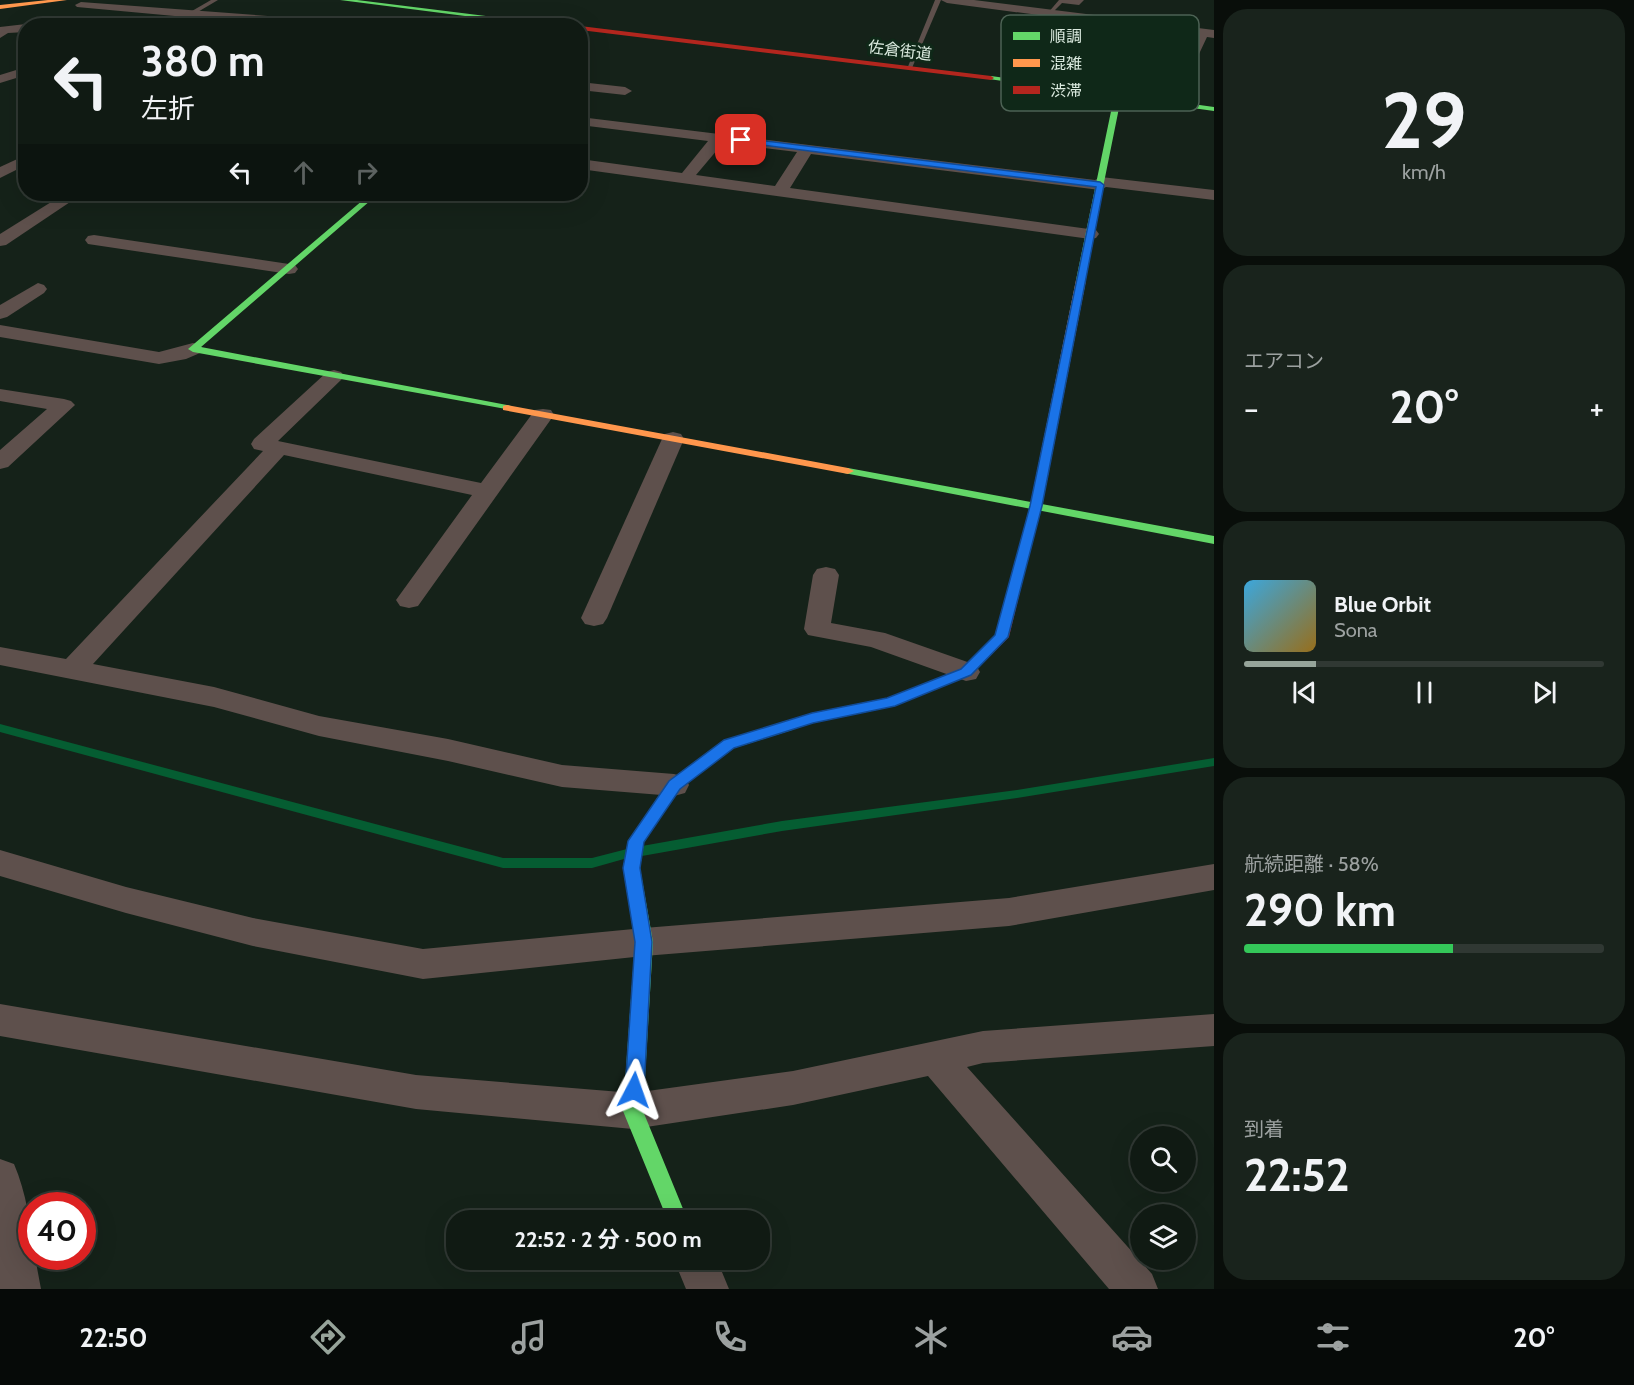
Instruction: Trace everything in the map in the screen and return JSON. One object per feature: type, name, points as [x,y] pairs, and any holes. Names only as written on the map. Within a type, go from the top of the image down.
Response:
[{"type":"street","points":[[0,7],[64,0]]},
{"type":"street","points":[[343,0],[499,18]]},
{"type":"street","points":[[947,0],[1065,15]]},
{"type":"street","points":[[79,18],[80,3],[242,18]]},
{"type":"street","points":[[0,34],[4,30],[18,29]]},
{"type":"street","name":"佐倉街道","points":[[588,29],[1001,79]]},
{"type":"street","points":[[1199,46],[1208,33]]},
{"type":"street","points":[[0,79],[18,73]]},
{"type":"street","points":[[588,88],[625,91]]},
{"type":"street","name":"佐倉街道","points":[[1199,107],[1214,109]]},
{"type":"street","points":[[674,1210],[633,1111],[644,942],[632,868],[636,841],[674,785],[729,744],[812,718],[890,703],[966,672],[1002,637],[1036,506],[1115,111]]},
{"type":"street","points":[[588,121],[1214,195]]},
{"type":"street","points":[[685,178],[719,138]]},
{"type":"street","points":[[780,191],[807,148]]},
{"type":"street","points":[[9,149],[18,150]]},
{"type":"street","points":[[0,173],[18,163]]},
{"type":"street","points":[[588,165],[1090,234]]},
{"type":"street","points":[[0,241],[63,201]]},
{"type":"street","points":[[0,331],[159,358],[179,355],[193,349],[366,201]]},
{"type":"street","points":[[0,225],[20,228]]},
{"type":"street","points":[[94,240],[289,269]]},
{"type":"street","points":[[0,313],[38,290]]},
{"type":"street","points":[[193,349],[1214,540]]},
{"type":"street","points":[[334,376],[262,444],[487,491]]},
{"type":"street","points":[[0,395],[64,405],[0,462]]},
{"type":"street","points":[[409,600],[543,415]]},
{"type":"street","points":[[594,618],[673,439]]},
{"type":"street","points":[[71,671],[278,448]]},
{"type":"street","points":[[826,575],[817,629],[876,639],[966,672]]},
{"type":"street","points":[[0,656],[214,697],[319,726],[448,750],[562,776],[674,785]]},
{"type":"street","points":[[0,863],[126,900],[253,932],[423,964],[644,942],[1009,912],[1214,877]]},
{"type":"street","points":[[0,1020],[416,1092],[633,1111],[793,1088],[982,1047],[1214,1030]]},
{"type":"street","points":[[935,1057],[1137,1289]]},
{"type":"street","points":[[0,1178],[20,1289]]},
{"type":"lane","points":[[183,18],[215,0]]},
{"type":"lane","points":[[909,68],[938,0]]},
{"type":"lane","points":[[1049,13],[1061,2],[1079,3],[1081,0]]},
{"type":"waterway","points":[[0,728],[503,863],[592,863],[627,854]]},
{"type":"waterway","points":[[642,851],[782,826],[1017,794],[1214,762]]},
{"type":"traffic: fast","points":[[343,0],[495,18]]},
{"type":"traffic: fast","points":[[991,78],[1001,79]]},
{"type":"traffic: fast","points":[[1199,107],[1214,109]]},
{"type":"traffic: fast","points":[[1081,280],[1115,111]]},
{"type":"traffic: fast","points":[[366,201],[193,349],[507,408]]},
{"type":"traffic: fast","points":[[848,471],[1214,540]]},
{"type":"traffic: fast","points":[[674,1210],[633,1111],[644,942],[632,868],[636,841],[674,785],[729,744],[787,726]]},
{"type":"traffic: slow","points":[[0,7],[64,0]]},
{"type":"traffic: slow","points":[[1020,567],[1036,506],[1081,280]]},
{"type":"traffic: slow","points":[[507,408],[848,471]]},
{"type":"traffic: jam","points":[[588,29],[991,78]]},
{"type":"traffic: jam","points":[[787,726],[812,718],[890,703],[966,672],[1002,637],[1020,567]]},
{"type":"route","points":[[634,1090],[644,942],[632,868],[636,841],[674,785],[729,744],[812,718],[890,703],[966,672],[1002,637],[1036,506],[1100,185],[741,140]]}]
